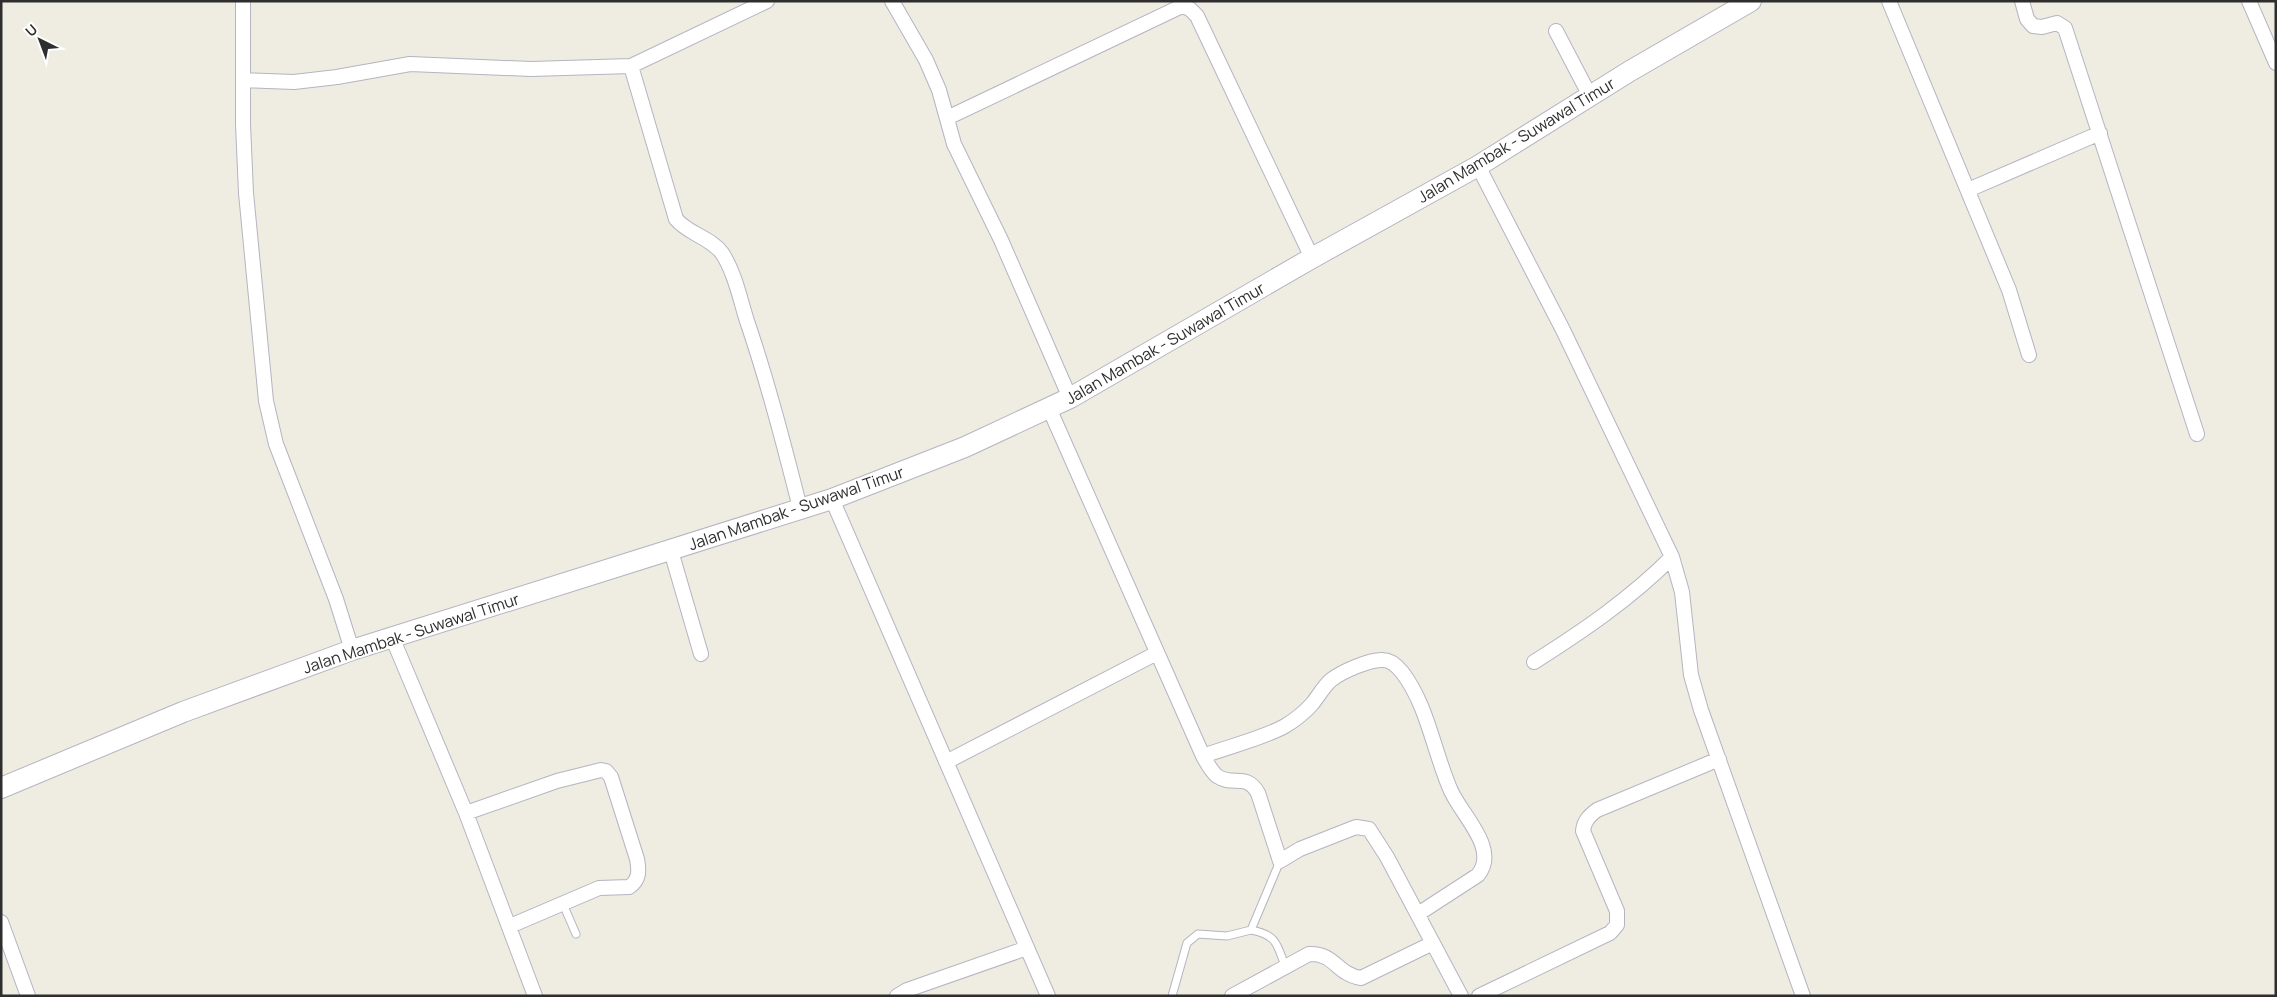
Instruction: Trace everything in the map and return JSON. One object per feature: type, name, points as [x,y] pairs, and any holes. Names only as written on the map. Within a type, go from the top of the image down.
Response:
[{"type":"street","points":[[244,1],[243,80],[246,193],[266,401],[276,444],[336,599],[352,650]]},
{"type":"street","points":[[243,80],[294,82],[337,78],[410,64],[532,69],[631,66],[767,1]]},
{"type":"street","points":[[892,1],[926,60],[939,90],[954,144],[1001,240],[1070,398]]},
{"type":"street","points":[[1192,1],[1197,16],[1312,258]]},
{"type":"street","name":"Jalan Mambak - Suwawal Timur","points":[[1,788],[184,712],[352,650],[832,499],[966,447],[1070,398],[1312,258],[1478,166],[1590,96],[1751,1]]},
{"type":"street","points":[[1889,1],[2009,290],[2028,355]]},
{"type":"street","points":[[2022,1],[2027,19],[2032,26],[2042,27],[2057,23],[2064,28],[2100,133],[2197,434]]},
{"type":"street","points":[[2249,1],[2276,63]]},
{"type":"street","points":[[947,118],[1182,6],[1190,8],[1197,16]]},
{"type":"street","points":[[1556,31],[1590,96]]},
{"type":"street","points":[[631,66],[676,219],[720,250],[732,272],[767,380],[800,508]]},
{"type":"street","points":[[1968,190],[2100,133]]},
{"type":"street","points":[[1478,166],[1567,337],[1672,557],[1682,592],[1691,675],[1718,759],[1803,996]]},
{"type":"street","points":[[1048,408],[1203,756],[1217,775],[1232,781],[1248,781],[1254,785],[1280,861],[1300,850],[1356,827],[1364,827],[1374,834],[1461,996]]},
{"type":"street","points":[[832,499],[1048,996]]},
{"type":"street","points":[[671,551],[701,654]]},
{"type":"street","points":[[1534,662],[1584,630],[1633,595],[1672,557]]},
{"type":"street","points":[[392,637],[466,813],[535,996]]},
{"type":"street","points":[[946,762],[1157,653]]},
{"type":"street","points":[[1203,756],[1284,726],[1300,716],[1329,682],[1346,670],[1383,660],[1395,665],[1416,694],[1446,779],[1458,806],[1484,845],[1486,855],[1483,869],[1478,875],[1418,914]]},
{"type":"street","points":[[1479,996],[1610,933],[1617,926],[1617,911],[1583,831],[1591,814],[1718,759]]},
{"type":"street","points":[[466,813],[557,781],[600,770],[608,773],[611,777],[637,859],[639,868],[637,880],[629,887],[599,888],[510,926]]},
{"type":"street","points":[[1,922],[28,996]]},
{"type":"street","points":[[1232,996],[1309,954],[1326,956],[1343,972],[1361,978],[1433,943]]},
{"type":"street","points":[[897,996],[907,990],[1027,948]]},
{"type":"lane","points":[[1251,930],[1280,861]]},
{"type":"lane","points":[[563,904],[576,934]]},
{"type":"lane","points":[[1172,996],[1187,943],[1198,934],[1227,936],[1251,930],[1269,936],[1275,940],[1285,966]]}]
